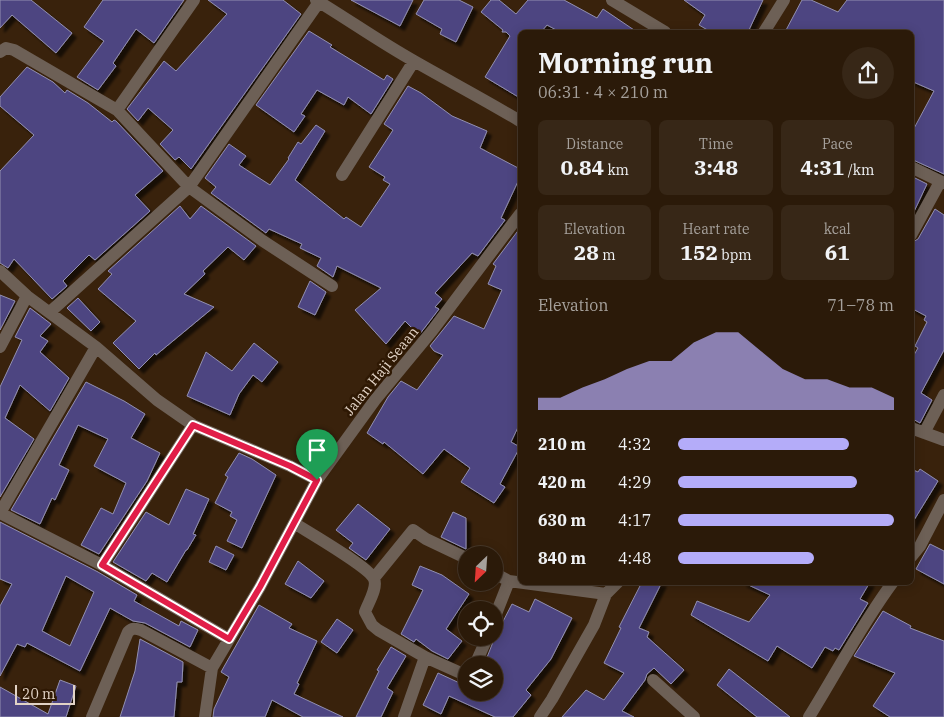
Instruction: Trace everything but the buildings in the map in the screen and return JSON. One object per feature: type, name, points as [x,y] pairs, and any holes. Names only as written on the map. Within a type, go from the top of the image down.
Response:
[{"type":"street","points":[[117,110],[194,0]]},
{"type":"street","points":[[612,0],[662,30]]},
{"type":"street","points":[[765,30],[784,0]]},
{"type":"street","points":[[50,312],[189,187],[317,1],[414,61],[518,120]]},
{"type":"street","points":[[0,52],[6,48],[14,50],[117,110],[189,187],[263,241],[332,286]]},
{"type":"street","points":[[342,175],[414,61]]},
{"type":"street","points":[[914,168],[942,182],[914,230]]},
{"type":"street","name":"Jalan Haji Seaan","points":[[205,717],[212,668],[260,587],[317,480],[375,400],[432,331],[518,217]]},
{"type":"street","points":[[0,271],[27,296],[96,347],[157,400],[193,425],[290,466],[317,480]]},
{"type":"street","points":[[0,347],[27,296]]},
{"type":"street","points":[[96,347],[0,513],[102,565],[229,639]]},
{"type":"street","points":[[924,433],[944,395]]},
{"type":"street","points":[[102,565],[193,425]]},
{"type":"street","points":[[914,429],[944,440]]},
{"type":"street","points":[[914,553],[920,546],[944,500]]},
{"type":"street","points":[[294,523],[358,565],[374,578],[375,584],[366,612],[372,625],[425,657],[458,671]]},
{"type":"street","points":[[374,578],[413,530],[426,539],[458,554]]},
{"type":"street","points":[[503,578],[518,582]]},
{"type":"street","points":[[501,601],[508,581]]},
{"type":"street","points":[[538,585],[606,594]]},
{"type":"street","points":[[540,717],[594,626],[606,594],[615,585]]},
{"type":"street","points":[[809,717],[840,667],[848,649],[891,585]]},
{"type":"street","points":[[92,717],[118,654],[128,632],[131,630],[136,628],[141,630],[212,668]]},
{"type":"street","points":[[404,717],[425,657]]},
{"type":"street","points":[[653,680],[694,717]]},
{"type":"route","points":[[193,425],[290,466],[317,480],[260,587],[229,639],[102,565],[193,425]]}]
